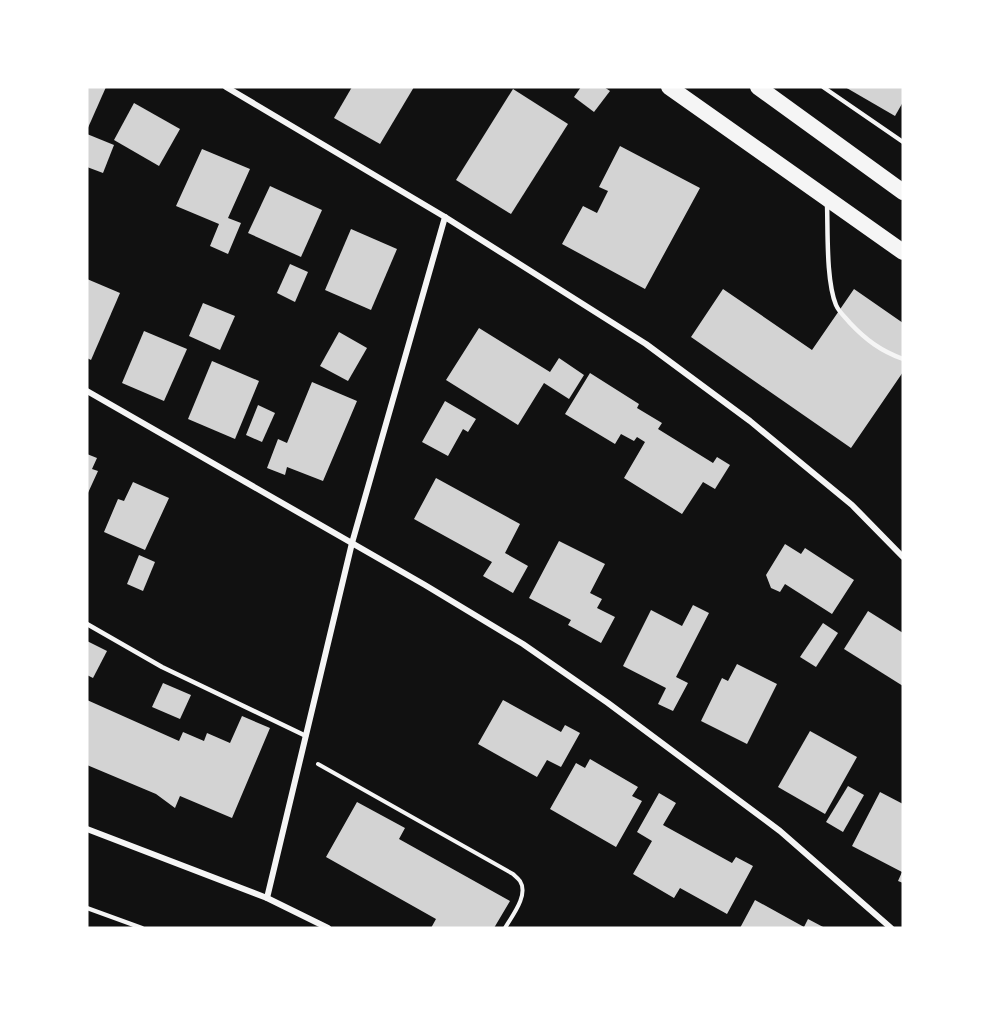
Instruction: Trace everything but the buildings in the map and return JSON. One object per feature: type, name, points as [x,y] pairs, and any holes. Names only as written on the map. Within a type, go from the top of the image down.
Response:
[{"type":"highway","points":[[669,87],[903,252]]},
{"type":"highway","points":[[758,87],[903,192]]},
{"type":"street","points":[[226,87],[445,217],[646,344],[750,421],[852,505],[903,557]]},
{"type":"street","points":[[267,898],[352,543],[445,217]]},
{"type":"street","points":[[87,391],[523,644],[608,703],[780,831],[891,928]]},
{"type":"street","points":[[87,829],[267,898],[328,928]]},
{"type":"lane","points":[[827,198],[829,273],[835,303],[839,311],[865,339],[903,359]]},
{"type":"lane","points":[[87,624],[162,667],[306,736]]},
{"type":"lane","points":[[87,908],[142,928]]},
{"type":"path","points":[[824,87],[903,142]]},
{"type":"path","points":[[302,754],[513,874],[521,882],[522,892],[519,904],[505,928]]}]
